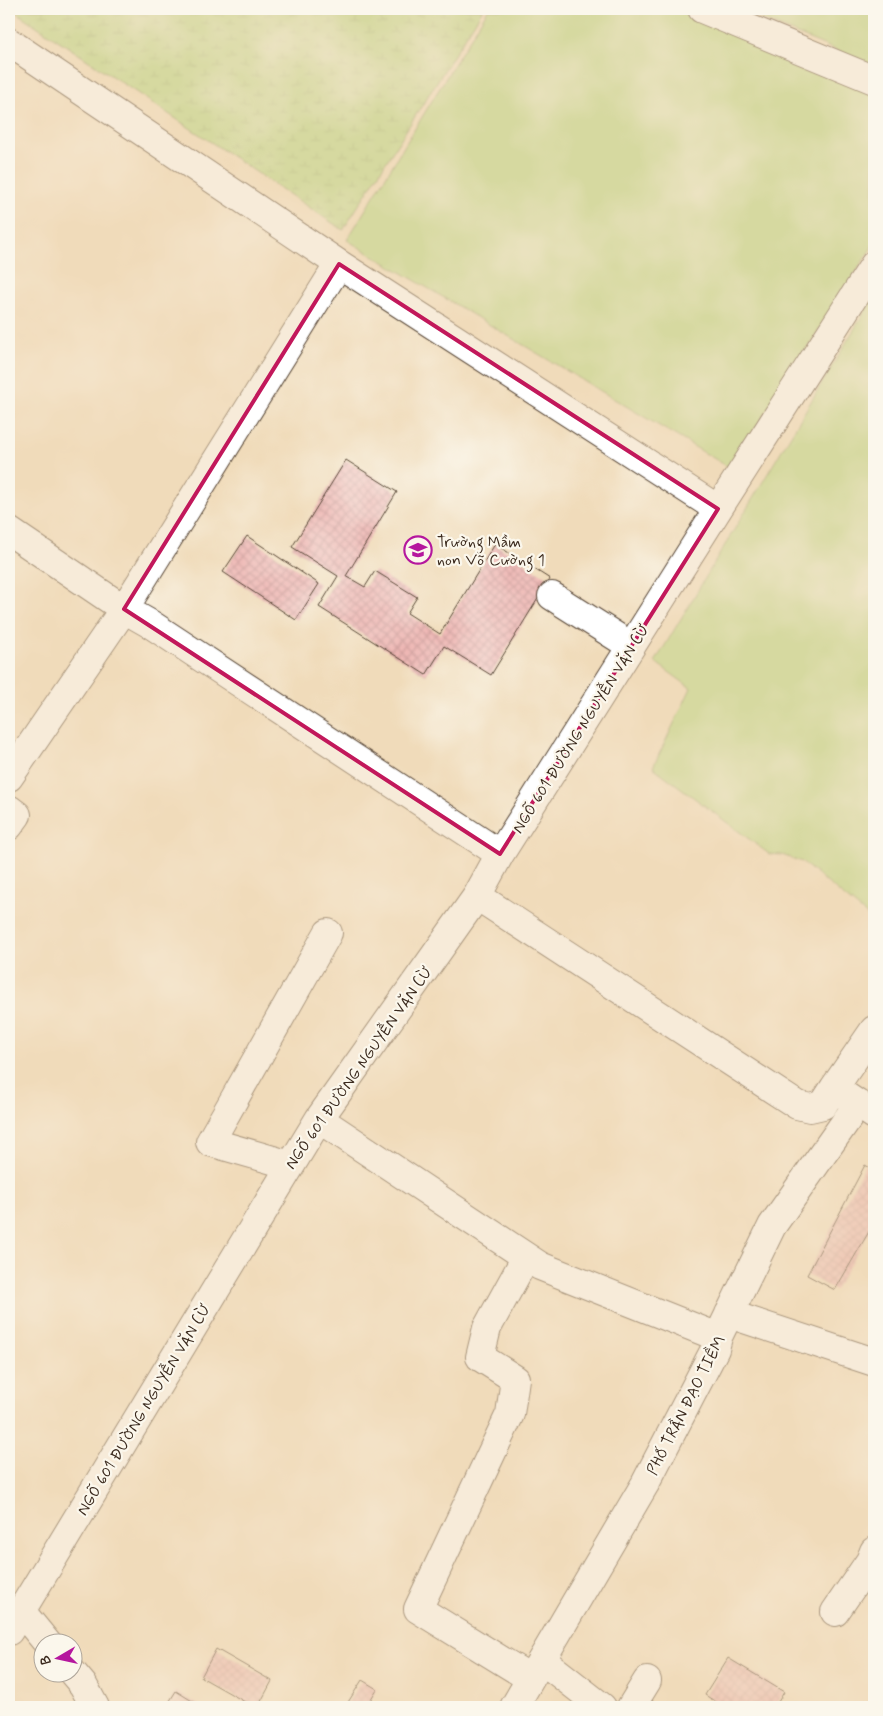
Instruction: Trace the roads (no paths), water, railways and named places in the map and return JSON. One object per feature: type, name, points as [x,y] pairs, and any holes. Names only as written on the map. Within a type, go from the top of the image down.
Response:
[{"type":"street","points":[[702,9],[874,80]]},
{"type":"street","points":[[9,42],[339,264],[718,509]]},
{"type":"street","points":[[9,777],[124,610],[339,264]]},
{"type":"street","name":"NGÕ 601 ĐƯỜNG NGUYỄN VĂN CỪ","points":[[15,1621],[319,1118],[477,896],[500,854],[874,265]]},
{"type":"street","points":[[9,531],[124,610],[152,625],[500,854]]},
{"type":"street","points":[[552,596],[631,646]]},
{"type":"street","points":[[9,809],[17,815],[9,826]]},
{"type":"street","points":[[477,896],[797,1105],[810,1108],[823,1105],[874,1030]]},
{"type":"street","points":[[290,1164],[210,1142],[328,933]]},
{"type":"street","points":[[834,1088],[866,1110]]},
{"type":"street","name":"PHỐ TRẦN ĐẠO TIỀM","points":[[514,1707],[645,1484],[715,1349],[724,1326],[772,1226],[866,1110]]},
{"type":"street","points":[[319,1118],[540,1266],[724,1326],[874,1362]]},
{"type":"street","points":[[526,1257],[487,1328],[480,1357],[515,1379],[510,1414],[418,1609],[536,1669],[602,1707]]},
{"type":"street","points":[[835,1612],[870,1561],[874,1550]]},
{"type":"street","points":[[15,1621],[34,1634]]},
{"type":"street","points":[[631,1707],[647,1681]]},
{"type":"street","points":[[82,1684],[95,1707]]},
{"type":"place","name":"Trường Mầm non Võ Cường 1","points":[[418,550]]}]
